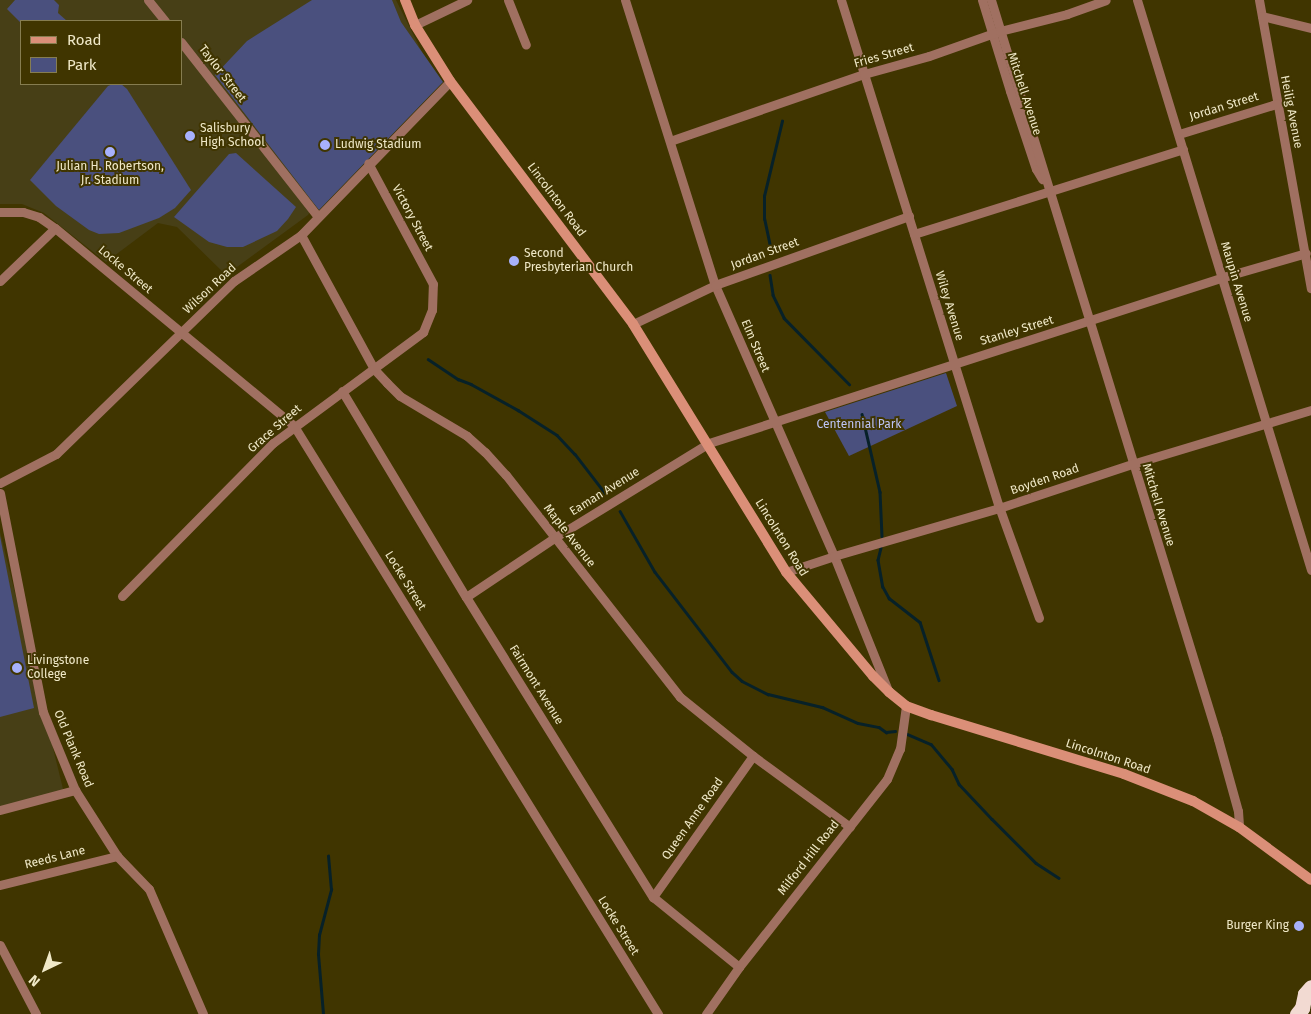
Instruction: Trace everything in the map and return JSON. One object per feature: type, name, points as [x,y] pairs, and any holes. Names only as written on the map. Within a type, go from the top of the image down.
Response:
[{"type":"highway","points":[[1304,1009],[1305,994],[1311,988]]},
{"type":"street","points":[[148,0],[164,20]]},
{"type":"street","name":"Lincolnton Road","points":[[405,0],[415,25],[450,81],[634,324],[786,572],[873,676],[889,692],[906,706],[1128,775],[1193,801],[1239,827],[1311,880]]},
{"type":"street","points":[[415,25],[467,0]]},
{"type":"street","points":[[508,0],[526,45]]},
{"type":"street","name":"Elm Street","points":[[625,0],[715,285],[834,556],[889,692]]},
{"type":"street","name":"Wiley Avenue","points":[[842,0],[999,508],[1039,618]]},
{"type":"street","name":"Mitchell Avenue","points":[[982,0],[996,32],[1050,192],[1218,739],[1238,811],[1239,827]]},
{"type":"street","name":"Mitchell Avenue","points":[[991,0],[996,32]]},
{"type":"street","name":"Fries Street","points":[[670,141],[864,74],[929,56],[996,32],[1067,14],[1106,0]]},
{"type":"street","name":"Maupin Avenue","points":[[1137,0],[1311,570]]},
{"type":"street","name":"Heilig Avenue","points":[[1259,0],[1276,104],[1306,253],[1311,288]]},
{"type":"street","points":[[1262,16],[1311,28]]},
{"type":"street","name":"Taylor Street","points":[[182,43],[318,217]]},
{"type":"street","name":"Wilson Road","points":[[0,483],[56,454],[234,281],[301,235],[368,163],[450,81]]},
{"type":"street","name":"Jordan Street","points":[[1179,134],[1276,104]]},
{"type":"street","points":[[914,234],[1183,149]]},
{"type":"street","name":"Victory Street","points":[[368,163],[434,284]]},
{"type":"street","name":"Locke Street","points":[[0,212],[23,212],[40,217],[294,426],[658,1014]]},
{"type":"street","name":"Jordan Street","points":[[634,324],[715,285],[909,216]]},
{"type":"street","points":[[0,281],[54,228]]},
{"type":"street","name":"Maple Avenue","points":[[301,235],[374,368],[400,396],[467,436],[485,452],[506,475],[680,697],[753,756],[850,827]]},
{"type":"street","name":"Stanley Street","points":[[708,443],[1221,278],[1306,253]]},
{"type":"street","name":"Grace Street","points":[[122,596],[266,450],[294,426],[423,332],[432,310],[434,284]]},
{"type":"street","name":"Fairmont Avenue","points":[[342,391],[466,597],[653,897],[739,967]]},
{"type":"street","name":"Boyden Road","points":[[786,572],[834,556],[999,508],[1132,464],[1311,410]]},
{"type":"street","name":"Eaman Avenue","points":[[466,597],[554,538],[708,443]]},
{"type":"street","name":"Old Plank Road","points":[[0,493],[43,712],[75,790],[117,856],[149,889],[203,1014]]},
{"type":"street","name":"Milford Hill Road","points":[[706,1014],[739,967],[887,779],[900,749],[906,706]]},
{"type":"street","name":"Queen Anne Road","points":[[653,897],[753,756]]},
{"type":"street","points":[[0,810],[75,790]]},
{"type":"street","name":"Reeds Lane","points":[[0,885],[117,856]]},
{"type":"street","points":[[0,945],[3,958],[36,1014]]},
{"type":"shaded area","name":"Salisbury High School","points":[[0,0],[396,0],[422,52],[440,79],[325,187],[308,215],[226,275],[177,227],[158,223],[106,262],[44,213],[22,204],[0,204]]},
{"type":"shaded area","name":"Livingstone College","points":[[0,532],[64,793],[0,807]]},
{"type":"green space","points":[[15,0],[54,0],[59,5],[58,13],[66,20],[20,20],[20,22],[7,9]]},
{"type":"green space","name":"Ludwig Stadium","points":[[312,0],[392,0],[401,22],[443,82],[319,210],[215,75],[247,41]]},
{"type":"green space","name":"Julian H. Robertson, Jr. Stadium","points":[[122,85],[127,89],[191,190],[175,208],[159,218],[119,233],[99,234],[89,230],[56,206],[30,180],[108,86]]},
{"type":"green space","points":[[236,153],[296,207],[277,231],[243,247],[227,247],[209,242],[174,217],[229,154]]},
{"type":"green space","name":"Centennial Park","points":[[946,373],[957,406],[849,456],[825,412]]},
{"type":"green space","points":[[0,536],[34,708],[0,717]]},
{"type":"waterway","points":[[771,251],[764,219],[764,196],[782,121]]},
{"type":"waterway","points":[[770,275],[773,295],[784,318],[849,384]]},
{"type":"waterway","points":[[428,359],[458,379],[471,384],[518,410],[557,435],[575,454],[605,493]]},
{"type":"waterway","points":[[862,414],[880,492],[882,536]]},
{"type":"waterway","points":[[620,511],[655,572],[732,672],[742,681],[768,694],[822,707],[858,723],[879,727],[886,732],[895,731]]},
{"type":"waterway","points":[[881,548],[878,560],[883,587],[889,598],[920,622],[939,680]]},
{"type":"waterway","points":[[907,734],[931,744],[952,769],[959,784],[992,819],[1036,863],[1059,878]]},
{"type":"waterway","points":[[323,1014],[318,954],[319,935],[331,890],[328,856]]},
{"type":"place","name":"Salisbury High School","points":[[190,136]]},
{"type":"place","name":"Ludwig Stadium","points":[[325,145]]},
{"type":"place","name":"Julian H. Robertson, Jr. Stadium","points":[[110,152]]},
{"type":"place","name":"Second Presbyterian Church","points":[[514,261]]},
{"type":"place","name":"Livingstone College","points":[[17,668]]},
{"type":"place","name":"Burger King","points":[[1299,926]]}]
